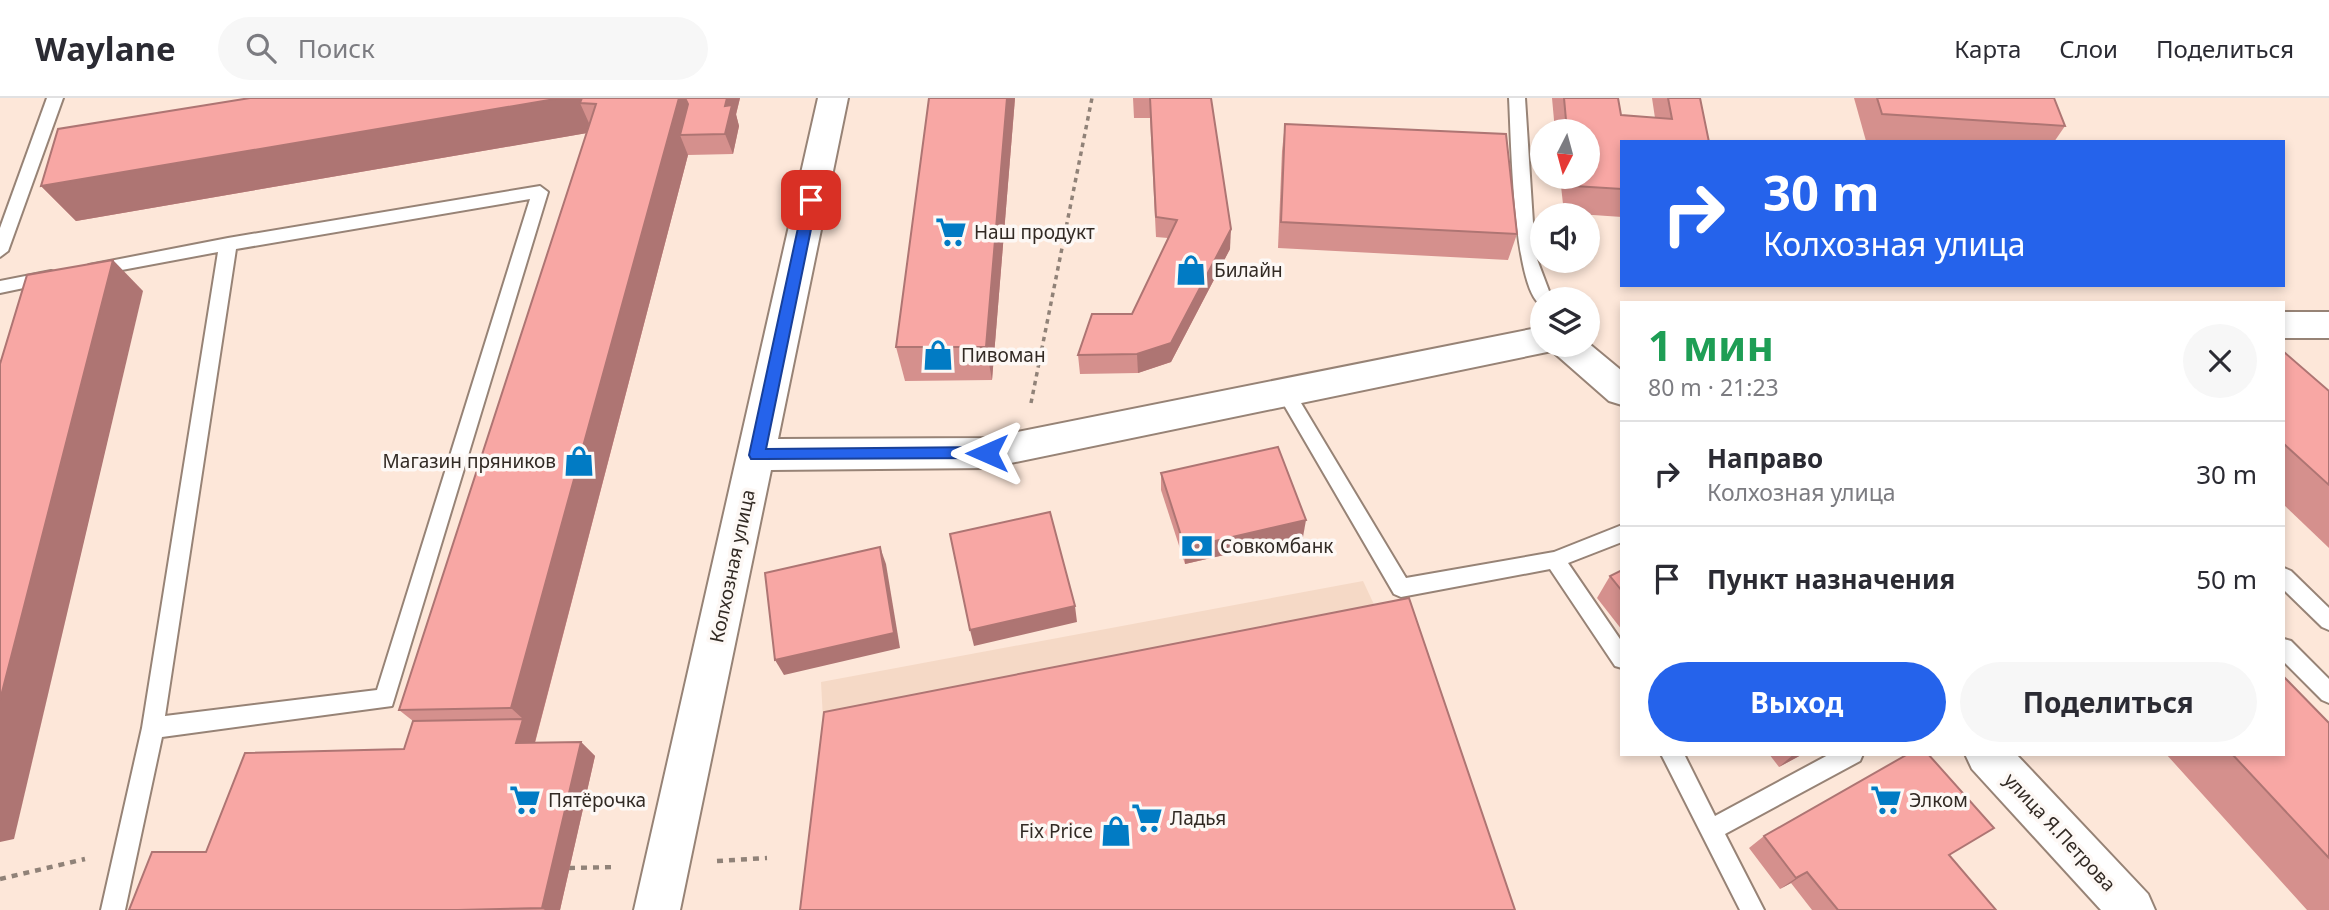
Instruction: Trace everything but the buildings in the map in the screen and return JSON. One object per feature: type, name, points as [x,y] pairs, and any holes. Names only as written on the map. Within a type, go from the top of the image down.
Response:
[{"type":"street","name":"Колхозная улица","points":[[657,910],[832,98]]},
{"type":"street","points":[[2285,325],[2329,325]]},
{"type":"street","points":[[757,455],[987,453],[1530,343]]},
{"type":"street","points":[[1581,357],[1620,389]]},
{"type":"street","name":"улица Я.Петрова","points":[[1989,756],[2132,910]]},
{"type":"lane","points":[[0,251],[55,98]]},
{"type":"lane","points":[[1517,98],[1527,254],[1539,287]]},
{"type":"lane","points":[[0,287],[228,244],[540,192],[385,699],[153,728]]},
{"type":"lane","points":[[113,910],[153,728],[228,244]]},
{"type":"lane","points":[[1286,393],[1401,588],[1555,560],[1620,534]]},
{"type":"lane","points":[[1555,560],[1620,656]]},
{"type":"lane","points":[[2285,578],[2329,621]]},
{"type":"lane","points":[[2285,649],[2329,693]]},
{"type":"lane","points":[[1673,756],[1752,910]]},
{"type":"lane","points":[[1711,830],[1849,756]]},
{"type":"path","points":[[987,453],[1030,407],[1092,98]]},
{"type":"path","points":[[0,879],[127,849]]},
{"type":"path","points":[[569,868],[603,868]]},
{"type":"shaded area","points":[[1363,581],[1378,613],[823,719],[821,682]]},
{"type":"place","name":"Наш продукт","points":[[951,232]]},
{"type":"place","name":"Билайн","points":[[1191,270]]},
{"type":"place","name":"Пивоман","points":[[938,355]]},
{"type":"place","name":"Магазин пряников","points":[[579,461]]},
{"type":"place","name":"Совкомбанк","points":[[1197,546]]},
{"type":"place","name":"Пятёрочка","points":[[525,800]]},
{"type":"place","name":"Элком","points":[[1886,800]]},
{"type":"place","name":"Ладья","points":[[1147,818]]},
{"type":"place","name":"Fix Price","points":[[1116,831]]},
{"type":"route","points":[[811,200],[757,455],[987,453]]}]
